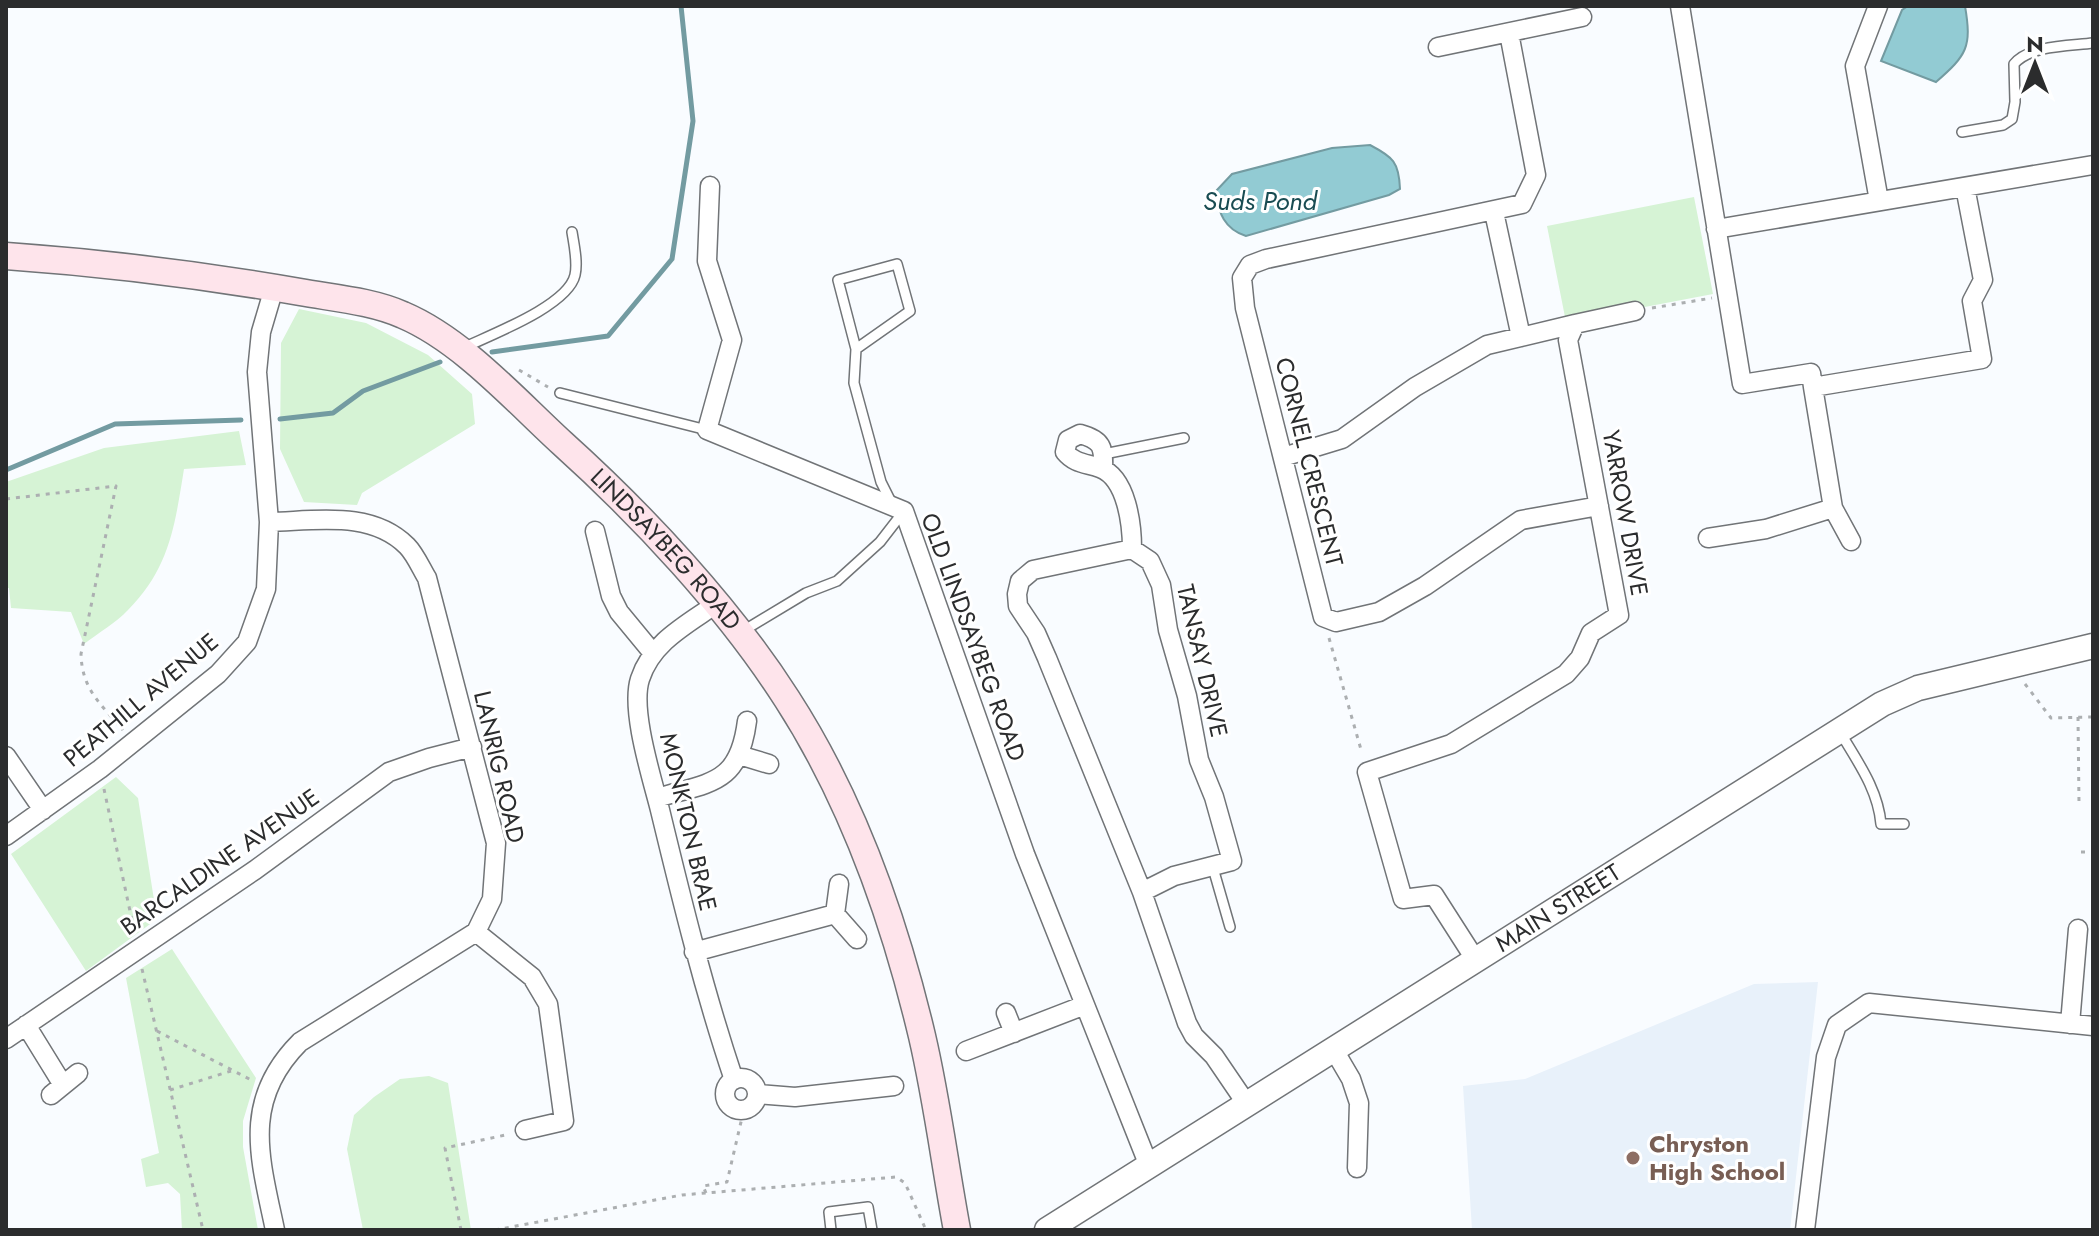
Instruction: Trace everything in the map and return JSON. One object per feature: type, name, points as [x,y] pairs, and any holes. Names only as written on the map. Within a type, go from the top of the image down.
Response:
[{"type":"main road","name":"LINDSAYBEG ROAD","points":[[6,256],[109,263],[274,288],[400,313],[423,324],[460,350],[587,465],[648,526],[716,604],[787,698],[814,746],[870,865],[890,921],[922,1038],[957,1230]]},
{"type":"street","points":[[1680,6],[1742,384],[1811,373],[1833,508],[1851,541]]},
{"type":"street","points":[[1878,6],[1855,66],[1879,201]]},
{"type":"street","points":[[1438,47],[1582,17]]},
{"type":"street","name":"CORNEL CRESCENT","points":[[1323,617],[1245,308],[1242,278],[1250,265],[1266,259],[1522,204],[1536,175],[1509,33]]},
{"type":"street","points":[[1716,229],[2093,165]]},
{"type":"street","points":[[707,430],[732,340],[707,261],[710,186]]},
{"type":"street","points":[[1813,387],[1982,359],[1972,301],[1983,280],[1965,187]]},
{"type":"street","points":[[1494,212],[1521,337]]},
{"type":"street","name":"PEATHILL AVENUE","points":[[6,836],[134,742],[218,674],[247,642],[266,589],[269,522],[257,372],[261,332],[274,288]]},
{"type":"street","points":[[1283,457],[1342,439],[1415,387],[1487,345],[1635,311]]},
{"type":"street","name":"YARROW DRIVE","points":[[1367,772],[1451,744],[1566,674],[1580,658],[1591,633],[1619,615],[1568,340],[1575,324]]},
{"type":"street","name":"OLD LINDSAYBEG ROAD","points":[[707,430],[899,509],[1025,854],[1149,1166]]},
{"type":"street","points":[[1103,462],[1128,508],[1132,549],[1033,570],[1020,581],[1018,606],[1036,633],[1047,658],[1142,892],[1181,1010],[1194,1036],[1214,1056],[1246,1103]]},
{"type":"street","points":[[1323,617],[1336,622],[1379,612],[1425,586],[1521,520],[1599,506]]},
{"type":"street","points":[[1708,538],[1766,529],[1833,508]]},
{"type":"street","name":"LANRIG ROAD","points":[[269,522],[358,520],[381,528],[408,546],[427,578],[496,843],[492,899],[476,932]]},
{"type":"street","points":[[595,531],[611,596],[619,612],[652,652],[716,604]]},
{"type":"street","name":"TANSAY DRIVE","points":[[1132,549],[1150,561],[1161,585],[1168,630],[1187,696],[1199,760],[1214,797],[1232,861],[1213,868]]},
{"type":"street","name":"MAIN STREET","points":[[1047,1230],[1882,704],[1918,688],[2093,646]]},
{"type":"street","name":"MONKTON BRAE","points":[[652,652],[639,681],[637,703],[694,952],[734,1080],[726,1090],[727,1101],[735,1108],[744,1109]]},
{"type":"street","points":[[657,798],[717,780],[728,772],[739,755],[747,721]]},
{"type":"street","name":"BARCALDINE AVENUE","points":[[6,1039],[255,870],[389,772],[472,747]]},
{"type":"street","points":[[739,755],[769,764]]},
{"type":"street","points":[[6,756],[43,810]]},
{"type":"street","points":[[1367,772],[1403,899],[1434,895],[1475,959]]},
{"type":"street","points":[[1142,892],[1174,876],[1213,868]]},
{"type":"street","points":[[839,884],[835,914],[857,939]]},
{"type":"street","points":[[694,952],[835,914]]},
{"type":"street","points":[[2070,1024],[2078,929]]},
{"type":"street","points":[[275,1230],[259,1151],[262,1112],[268,1087],[281,1062],[300,1042],[476,932],[532,977],[548,1004],[564,1121],[525,1130]]},
{"type":"street","points":[[1805,1230],[1826,1057],[1837,1025],[1869,1003],[2093,1026]]},
{"type":"street","points":[[966,1051],[1085,1005]]},
{"type":"street","points":[[1006,1013],[1014,1033]]},
{"type":"street","points":[[26,1025],[64,1084]]},
{"type":"street","points":[[1334,1050],[1351,1079],[1359,1103],[1357,1168]]},
{"type":"street","points":[[734,1080],[749,1080],[756,1088],[752,1105],[744,1109]]},
{"type":"street","points":[[757,1094],[795,1097],[894,1086]]},
{"type":"lane","points":[[1962,132],[2003,125],[2012,119],[2014,64],[2020,57],[2032,52],[2093,43]]},
{"type":"lane","points":[[460,350],[531,316],[567,290],[576,268],[572,232]]},
{"type":"lane","points":[[739,634],[806,593],[837,581],[880,542],[899,509],[881,482],[854,383],[856,349],[838,280],[897,264],[910,311],[856,349]]},
{"type":"lane","points":[[560,393],[707,430]]},
{"type":"lane","points":[[1103,462],[1184,438]]},
{"type":"lane","points":[[1839,729],[1870,783],[1880,806],[1881,824],[1904,824]]},
{"type":"lane","points":[[1213,868],[1230,927]]},
{"type":"lane","points":[[831,1230],[829,1212],[868,1207],[872,1230]]},
{"type":"path","points":[[1635,311],[1727,295]]},
{"type":"path","points":[[6,499],[116,486],[81,654],[81,672],[88,689],[134,742]]},
{"type":"path","points":[[1323,617],[1367,772]]},
{"type":"path","points":[[2010,665],[2051,718],[2093,717]]},
{"type":"path","points":[[2078,717],[2079,804]]},
{"type":"path","points":[[100,769],[156,1031],[203,1230]]},
{"type":"path","points":[[2081,852],[2093,852]]},
{"type":"path","points":[[156,1031],[268,1087]]},
{"type":"path","points":[[170,1090],[232,1071]]},
{"type":"path","points":[[706,1193],[703,1186],[727,1182],[744,1109]]},
{"type":"path","points":[[461,1230],[445,1148],[525,1130]]},
{"type":"path","points":[[495,1230],[682,1195],[896,1177],[905,1183],[926,1230]]},
{"type":"shaded area","name":"Chryston High School","points":[[1818,982],[1790,1230],[1472,1230],[1463,1086],[1525,1079],[1754,984]]},
{"type":"green space","points":[[1694,197],[1713,294],[1566,322],[1547,226]]},
{"type":"green space","points":[[299,309],[366,323],[428,355],[472,394],[475,424],[362,493],[357,505],[304,502],[280,449],[281,343]]},
{"type":"green space","points":[[239,431],[246,465],[184,469],[173,527],[162,561],[142,594],[112,624],[84,644],[71,612],[11,608],[9,588],[6,588],[6,482],[104,448]]},
{"type":"green space","points":[[116,777],[138,798],[157,919],[86,971],[11,854]]},
{"type":"green space","points":[[172,949],[256,1078],[243,1121],[243,1147],[258,1230],[182,1230],[180,1194],[168,1183],[146,1187],[141,1159],[159,1153],[126,978]]},
{"type":"green space","points":[[429,1076],[448,1083],[471,1230],[363,1230],[347,1149],[354,1115],[400,1079]]},
{"type":"water","points":[[1908,6],[1965,6],[1968,31],[1965,49],[1936,82],[1881,61],[1902,10]]},
{"type":"water","name":"Suds Pond","points":[[1370,145],[1389,157],[1396,166],[1400,189],[1389,195],[1246,236],[1232,229],[1221,213],[1215,192],[1232,174],[1332,148]]},
{"type":"waterway","points":[[492,352],[608,336],[672,259],[693,121],[681,6]]},
{"type":"waterway","points":[[280,419],[333,413],[363,391],[440,362]]},
{"type":"waterway","points":[[6,470],[115,424],[241,420]]},
{"type":"place","name":"Chryston High School","points":[[1633,1158]]}]
